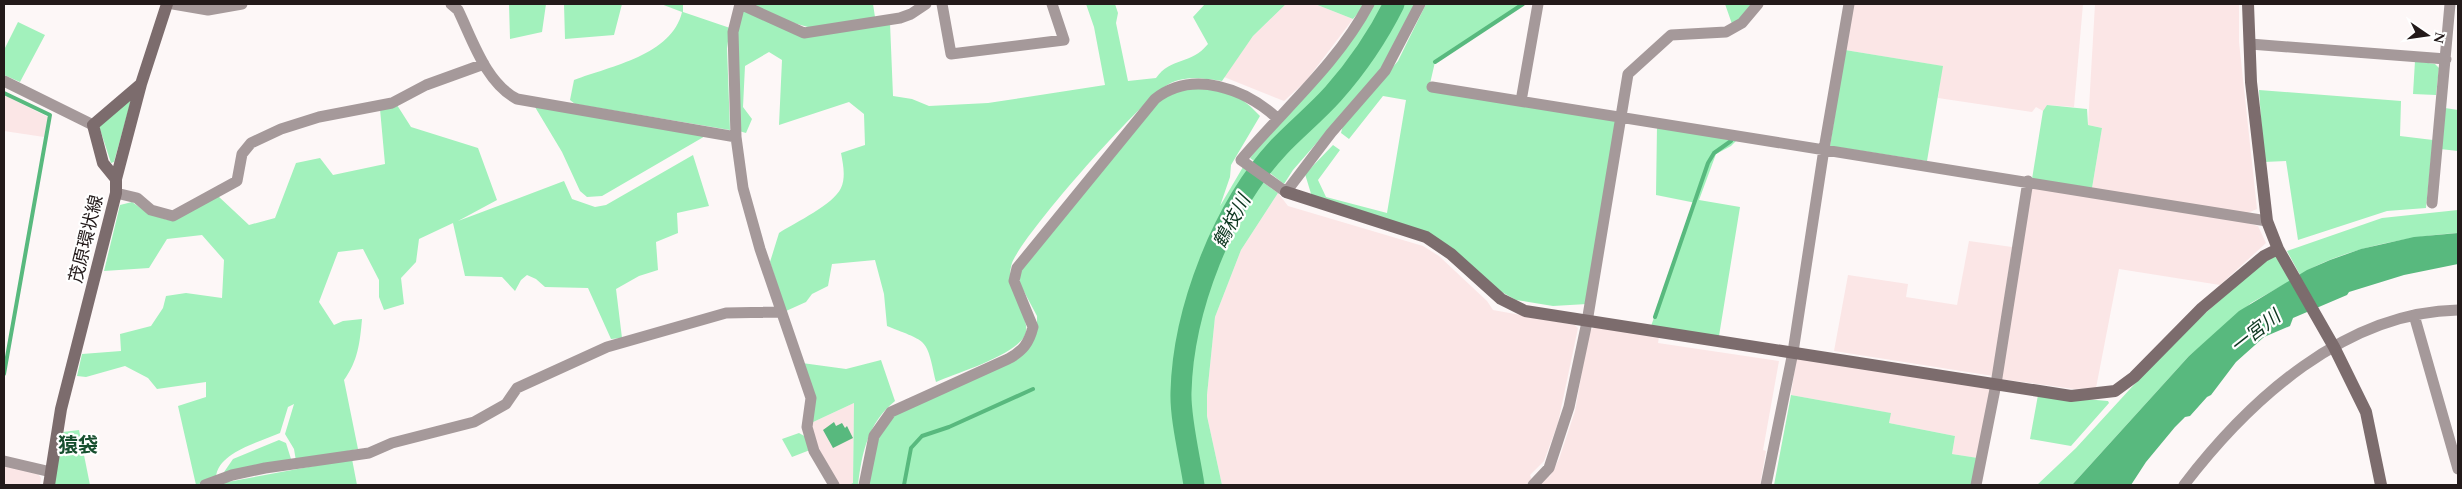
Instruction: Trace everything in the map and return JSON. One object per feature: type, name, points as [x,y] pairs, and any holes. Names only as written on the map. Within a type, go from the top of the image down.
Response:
[{"type":"street","name":"茂原環状線","points":[[49,485],[61,409],[116,193],[116,179],[142,84],[167,4]]},
{"type":"street","points":[[173,4],[208,10],[242,4]]},
{"type":"street","points":[[451,4],[458,10],[484,64],[504,93],[517,99],[736,137]]},
{"type":"street","points":[[834,485],[814,451],[808,427],[811,398],[781,312],[743,188],[736,137],[732,32],[740,4],[804,33],[900,18],[911,14],[926,4]]},
{"type":"street","points":[[942,4],[951,54],[1064,40],[1052,4]]},
{"type":"street","points":[[1370,4],[1324,71],[1277,118],[1242,160],[1284,190],[1426,237],[1451,254],[1501,299],[1525,311],[2071,396],[2115,391],[2134,378],[2202,308],[2264,256],[2278,249]]},
{"type":"street","points":[[1284,190],[1385,71],[1420,4]]},
{"type":"street","points":[[1521,101],[1538,4]]},
{"type":"street","points":[[1533,485],[1550,468],[1569,407],[1587,322],[1628,74],[1671,35],[1726,32],[1742,23],[1758,4]]},
{"type":"street","points":[[1766,485],[1793,352],[1824,149],[1849,4]]},
{"type":"street","points":[[2248,4],[2251,82],[2266,221],[2278,249],[2326,332],[2366,412],[2381,485]]},
{"type":"street","points":[[2432,203],[2450,4]]},
{"type":"street","points":[[2250,44],[2446,60]]},
{"type":"street","points":[[116,193],[137,198],[151,210],[173,216],[237,181],[242,154],[251,143],[281,129],[319,118],[392,103],[426,85],[484,64]]},
{"type":"street","points":[[4,81],[92,125],[103,163],[116,179]]},
{"type":"street","points":[[92,125],[142,84]]},
{"type":"street","points":[[864,485],[874,436],[891,412],[1018,354],[1026,346],[1033,327],[1014,281],[1017,268],[1155,99],[1165,91],[1184,86],[1216,85],[1246,95],[1277,118]]},
{"type":"street","points":[[1432,87],[2028,181],[2266,221]]},
{"type":"street","points":[[1976,485],[1996,384],[2028,181]]},
{"type":"street","points":[[2184,485],[2201,463],[2250,411],[2285,380],[2334,347],[2375,328],[2414,316],[2458,310]]},
{"type":"street","points":[[205,485],[226,477],[265,468],[369,453],[392,443],[474,422],[506,404],[517,388],[607,347],[726,313],[781,312]]},
{"type":"street","points":[[2414,316],[2458,469]]},
{"type":"street","points":[[4,461],[51,472]]},
{"type":"shaded area","points":[[509,4],[546,4],[542,32],[510,39]]},
{"type":"shaded area","points":[[564,4],[622,4],[614,35],[565,39]]},
{"type":"shaded area","points":[[661,4],[683,4],[683,12],[730,28],[727,48],[730,130],[575,104],[570,100],[574,80],[638,57],[666,39],[676,27],[682,12]]},
{"type":"shaded area","points":[[748,4],[873,4],[875,17],[815,29],[790,22]]},
{"type":"shaded area","points":[[1086,4],[1115,4],[1118,13],[1116,23],[1128,81],[1156,78],[1168,67],[1202,51],[1208,44],[1193,17],[1205,4],[1286,4],[1253,36],[1222,81],[1196,78],[1182,79],[1169,84],[1155,95],[1084,168],[1037,225],[1012,263],[1011,283],[1026,328],[1025,335],[1010,350],[985,363],[936,382],[930,357],[924,344],[918,339],[887,326],[884,294],[875,260],[832,264],[828,286],[812,294],[806,302],[786,311],[770,262],[779,233],[822,207],[837,194],[841,188],[844,170],[841,153],[865,145],[864,114],[849,102],[779,125],[782,60],[769,52],[745,66],[743,107],[752,119],[746,133],[739,131],[737,30],[744,9],[804,35],[890,23],[893,96],[912,99],[929,106],[988,103],[1105,85],[1094,27]]},
{"type":"shaded area","points":[[1286,4],[1315,4],[1353,19],[1306,81],[1284,101],[1224,77],[1253,36]]},
{"type":"shaded area","points":[[1315,4],[1366,4],[1353,19]]},
{"type":"shaded area","points":[[1372,4],[1390,4],[1357,58],[1332,92],[1277,143],[1261,166],[1250,158]]},
{"type":"shaded area","points":[[1397,4],[1415,4],[1381,69],[1293,170],[1284,184],[1265,169],[1320,111],[1354,71],[1370,50]]},
{"type":"shaded area","points":[[1426,4],[1523,4],[1435,62],[1429,88],[1617,120],[1587,304],[1553,306],[1516,300],[1491,286],[1451,247],[1312,197],[1305,174],[1333,145],[1340,150],[1318,180],[1326,197],[1387,213],[1406,100],[1383,96],[1349,139],[1341,133],[1343,125],[1398,61]]},
{"type":"shaded area","points":[[1725,4],[1754,4],[1741,18],[1732,24]]},
{"type":"shaded area","points":[[1853,4],[2083,4],[2074,107],[2047,105],[2043,111],[2036,107],[2032,112],[1938,98],[1942,66],[1845,50]]},
{"type":"shaded area","points":[[2095,4],[2239,4],[2239,42],[2257,209],[2245,214],[2092,188],[2102,128],[2088,125]]},
{"type":"shaded area","points":[[18,22],[45,35],[20,82],[4,75],[4,50]]},
{"type":"shaded area","points":[[1845,50],[1943,66],[1927,161],[1830,146]]},
{"type":"shaded area","points":[[2415,61],[2435,64],[2439,68],[2436,95],[2413,94]]},
{"type":"shaded area","points":[[1185,88],[1226,92],[1242,100],[1260,116],[1231,165],[1230,177],[1220,206],[1243,167],[1253,175],[1225,220],[1213,244],[1185,329],[1178,372],[1178,403],[1191,485],[867,485],[876,437],[893,413],[1021,354],[1037,328],[1037,316],[1020,284],[1020,270],[1158,101]]},
{"type":"shaded area","points":[[2259,90],[2401,101],[2400,136],[2433,140],[2426,208],[2387,211],[2298,240],[2286,161],[2264,162]]},
{"type":"shaded area","points":[[4,95],[48,117],[44,137],[4,131]]},
{"type":"shaded area","points":[[132,97],[114,162],[111,163],[99,126]]},
{"type":"shaded area","points":[[397,105],[411,127],[478,148],[497,200],[458,221],[564,181],[572,199],[595,207],[606,205],[693,155],[709,206],[677,213],[678,233],[656,242],[658,270],[639,276],[616,289],[622,338],[611,339],[588,288],[545,287],[536,279],[527,275],[521,280],[515,291],[502,277],[465,276],[453,223],[419,239],[416,262],[401,278],[404,304],[384,310],[379,297],[379,280],[363,249],[338,252],[319,302],[334,325],[343,321],[362,319],[355,358],[344,380],[358,449],[296,461],[294,449],[285,434],[294,404],[288,407],[280,433],[251,444],[232,454],[219,468],[216,477],[196,485],[178,406],[206,397],[206,382],[157,389],[148,378],[125,366],[86,377],[77,376],[82,354],[121,351],[120,334],[151,326],[163,308],[166,296],[186,293],[222,298],[224,260],[202,235],[167,239],[149,268],[104,271],[120,205],[132,202],[149,214],[168,220],[218,196],[249,225],[275,218],[296,163],[320,158],[333,175],[385,164],[380,109]]},
{"type":"shaded area","points":[[2047,105],[2087,109],[2088,125],[2102,128],[2092,188],[2032,179],[2043,111]]},
{"type":"shaded area","points":[[535,107],[707,135],[602,196],[587,197],[580,191],[562,152]]},
{"type":"shaded area","points":[[2445,108],[2458,110],[2458,151],[2440,149]]},
{"type":"shaded area","points":[[1657,126],[1739,138],[1731,146],[1716,154],[1699,200],[1740,207],[1719,336],[1651,326],[1696,203],[1656,195]]},
{"type":"shaded area","points":[[1257,178],[1278,193],[1241,250],[1215,317],[1207,395],[1207,416],[1222,485],[1199,485],[1184,402],[1185,363],[1190,335],[1197,307],[1217,253]]},
{"type":"shaded area","points":[[2032,185],[2241,221],[2258,226],[2266,243],[2220,285],[2119,269],[2096,388],[2074,389],[2001,379]]},
{"type":"shaded area","points":[[1278,193],[1288,206],[1423,246],[1439,256],[1487,301],[1493,310],[1575,325],[1578,328],[1558,423],[1544,461],[1530,475],[1532,480],[1525,485],[1222,485],[1207,416],[1207,395],[1215,317],[1241,250]]},
{"type":"shaded area","points":[[2458,210],[2458,233],[2419,237],[2376,245],[2335,258],[2300,275],[2287,251],[2382,218]]},
{"type":"shaded area","points":[[1969,241],[2012,247],[1993,376],[1834,351],[1848,275],[1908,284],[1906,297],[1957,305]]},
{"type":"shaded area","points":[[2277,256],[2290,281],[2251,303],[2189,356],[2072,485],[2037,485],[2076,448],[2174,341],[2264,261]]},
{"type":"shaded area","points":[[1596,326],[1659,337],[1658,343],[1779,361],[1763,450],[1766,451],[1760,485],[1541,485],[1543,480],[1550,476],[1559,459],[1575,411],[1589,331]]},
{"type":"shaded area","points":[[1800,358],[1990,388],[1978,458],[1952,454],[1955,436],[1889,423],[1890,413],[1791,395],[1796,360]]},
{"type":"shaded area","points":[[881,360],[895,401],[878,419],[872,429],[864,450],[858,485],[849,485],[853,483],[854,403],[811,423],[802,363],[846,369]]},
{"type":"shaded area","points":[[1791,395],[1891,413],[1889,423],[1955,436],[1952,454],[1978,458],[1971,485],[1774,485]]},
{"type":"shaded area","points":[[2038,395],[2108,401],[2109,403],[2071,446],[2030,439]]},
{"type":"shaded area","points":[[854,403],[853,483],[837,485],[816,448],[811,423]]},
{"type":"shaded area","points":[[79,430],[90,485],[54,485],[63,432]]},
{"type":"shaded area","points":[[799,433],[806,437],[810,450],[792,457],[782,439]]},
{"type":"shaded area","points":[[279,440],[286,443],[291,459],[222,475],[233,459]]},
{"type":"shaded area","points":[[352,459],[357,485],[211,485]]},
{"type":"shaded area","points":[[4,465],[36,471],[41,478],[40,485],[4,485]]},
{"type":"water","name":"一宮川","points":[[2458,233],[2458,264],[2404,275],[2349,292],[2347,295],[2293,318],[2290,326],[2264,337],[2236,362],[2211,395],[2190,416],[2185,417],[2175,427],[2146,462],[2131,485],[2072,485],[2189,356],[2239,311],[2307,270],[2330,260],[2361,249],[2414,237]]},
{"type":"water","points":[[834,422],[836,426],[842,423],[845,428],[847,426],[853,438],[833,448],[823,430]]},
{"type":"waterway","name":"鶴枝川","points":[[1194,485],[1181,402],[1183,360],[1198,294],[1210,261],[1240,199],[1259,171],[1279,147],[1342,84],[1374,39],[1394,4]]},
{"type":"waterway","points":[[1435,62],[1523,4]]},
{"type":"waterway","points":[[4,93],[50,115],[4,374]]},
{"type":"waterway","points":[[1655,317],[1708,163],[1714,153],[1731,141]]},
{"type":"waterway","points":[[904,485],[911,448],[922,436],[949,427],[1033,389]]},
{"type":"district","name":"猿袋","points":[[78,445]]}]
